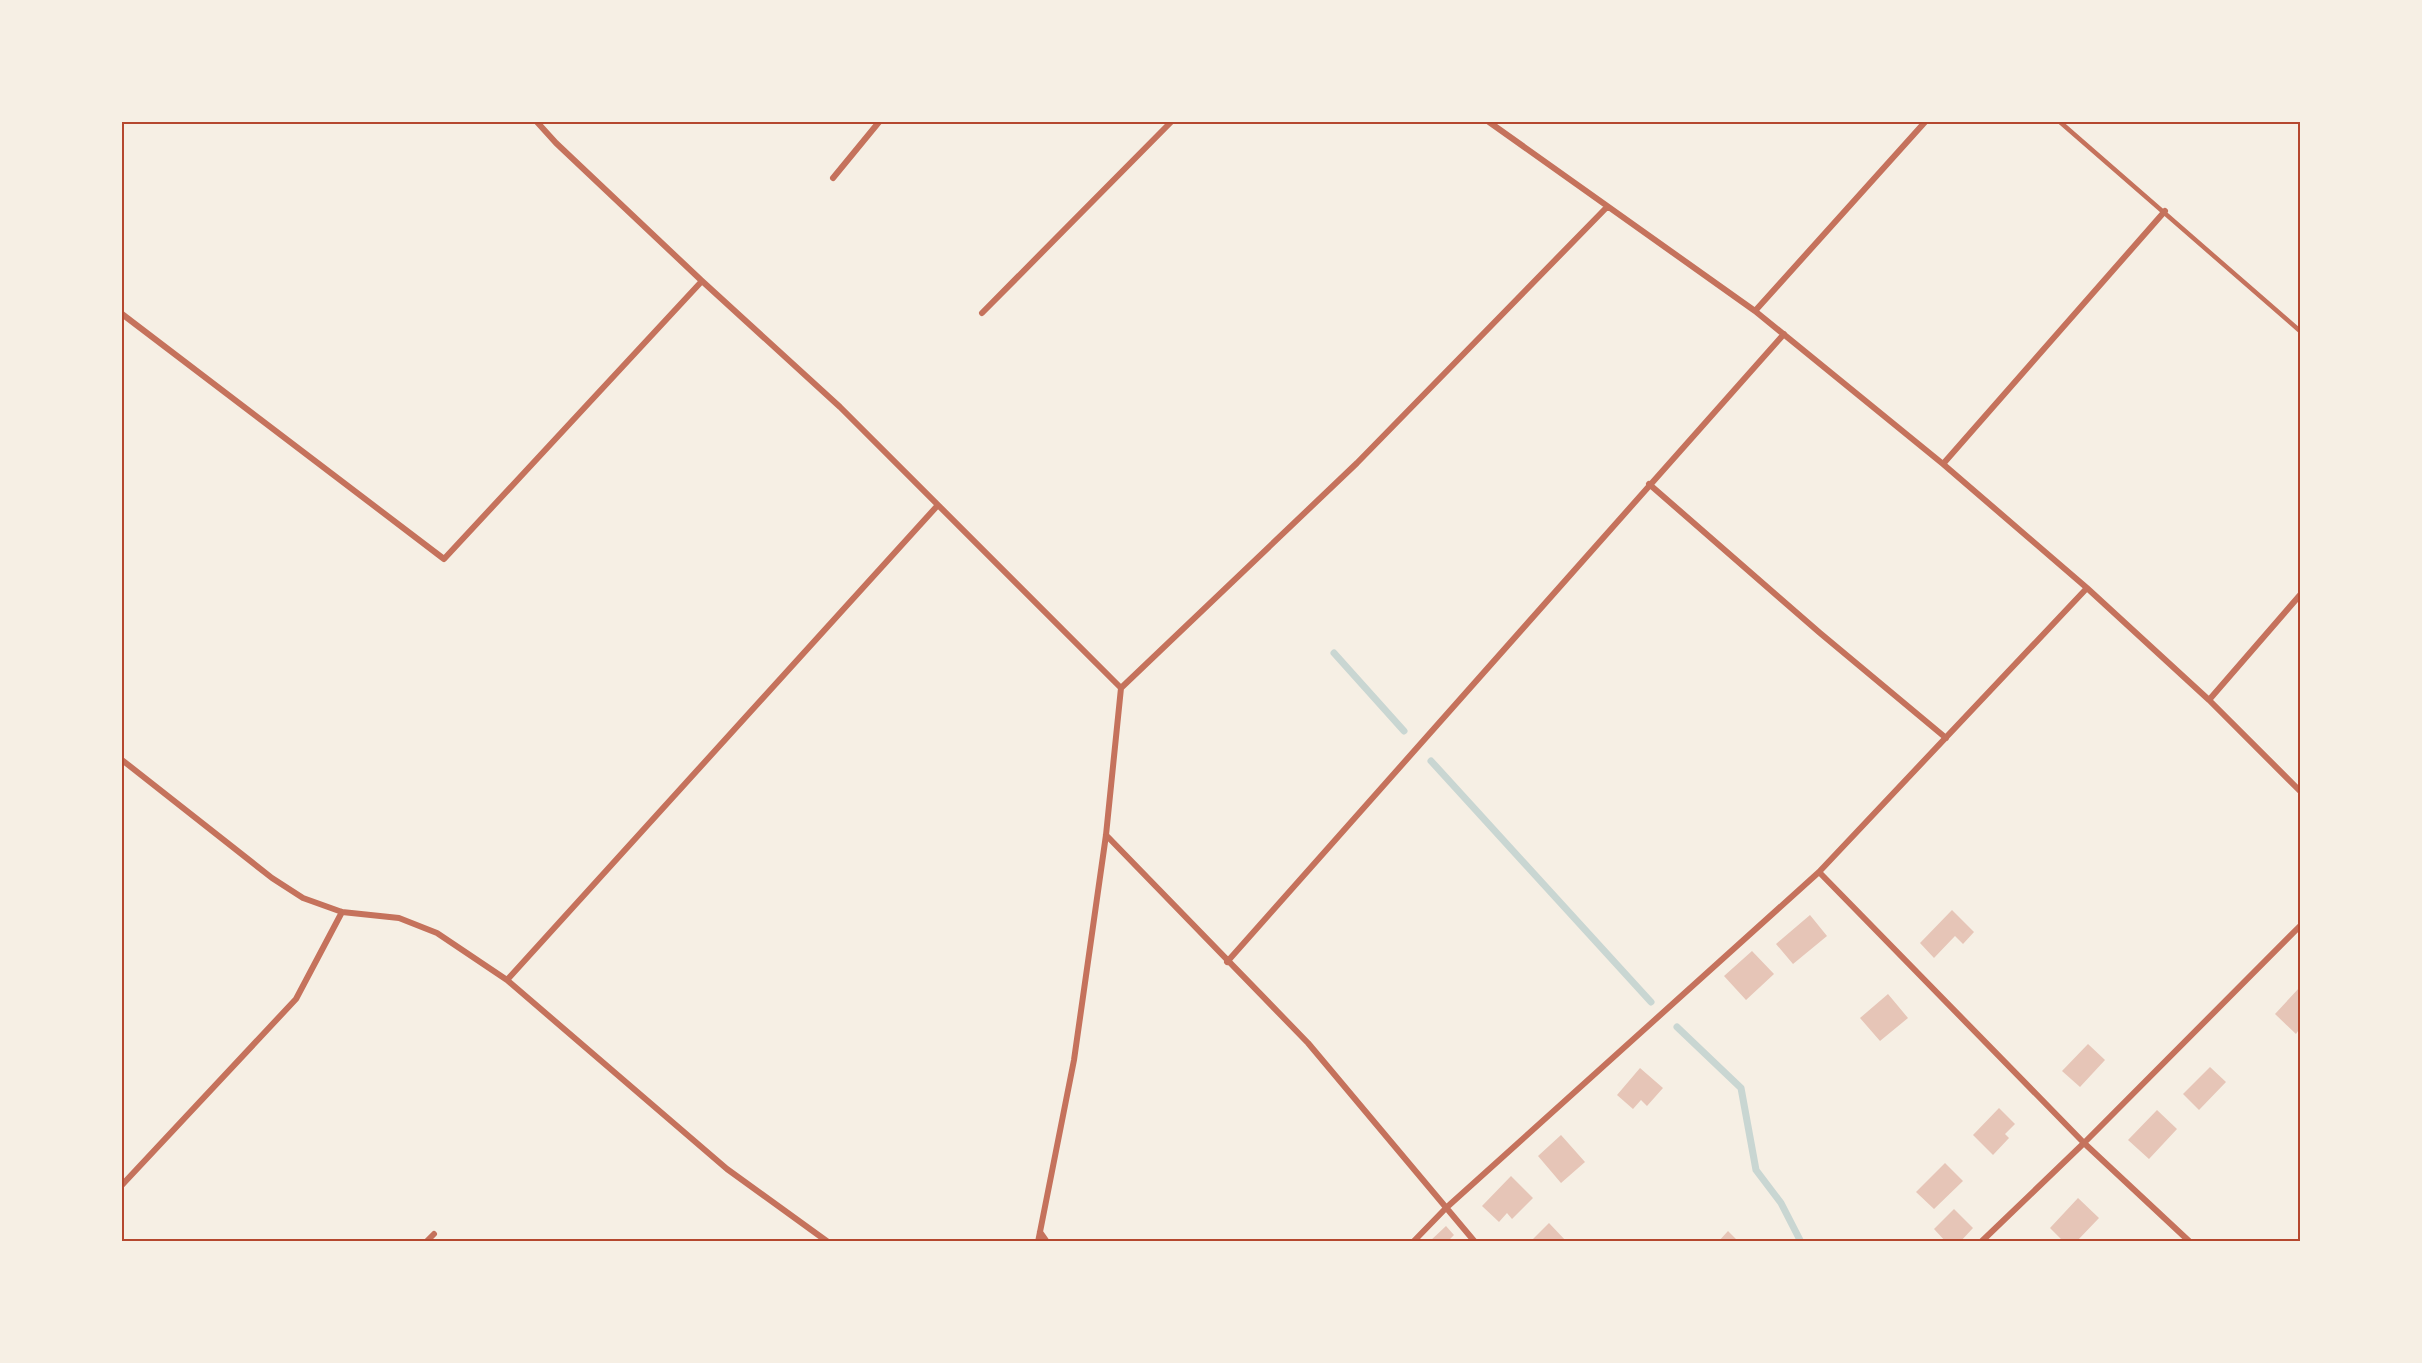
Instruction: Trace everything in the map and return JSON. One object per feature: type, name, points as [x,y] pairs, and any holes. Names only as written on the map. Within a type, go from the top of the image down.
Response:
[{"type":"street","points":[[537,122],[556,143],[702,281],[840,407],[1121,688]]},
{"type":"street","points":[[833,178],[879,122]]},
{"type":"street","points":[[982,313],[1171,122]]},
{"type":"street","points":[[1489,122],[1755,311],[1943,464],[2087,588],[2209,700],[2301,791]]},
{"type":"street","points":[[1755,311],[1925,122]]},
{"type":"street","points":[[1038,1242],[1074,1060],[1106,835],[1121,688],[1358,463],[1607,207]]},
{"type":"street","points":[[1943,464],[2165,211]]},
{"type":"street","points":[[122,314],[444,559],[702,281]]},
{"type":"street","points":[[1227,962],[1784,334]]},
{"type":"street","points":[[1649,484],[1820,633],[1946,738]]},
{"type":"street","points":[[507,980],[938,505]]},
{"type":"street","points":[[1413,1242],[1446,1208],[1819,872],[2087,588]]},
{"type":"street","points":[[2209,700],[2301,595]]},
{"type":"street","points":[[122,760],[272,878],[303,898],[342,912],[399,918],[437,933],[507,980],[727,1169],[828,1242]]},
{"type":"street","points":[[1106,835],[1227,962],[1308,1042],[1475,1242]]},
{"type":"street","points":[[1819,872],[2084,1143],[2190,1242]]},
{"type":"street","points":[[122,1185],[296,999],[342,912]]},
{"type":"street","points":[[1981,1242],[2084,1143],[2301,926]]},
{"type":"street","points":[[1040,1232],[1047,1242]]},
{"type":"street","points":[[426,1242],[434,1234]]},
{"type":"lane","points":[[2060,122],[2301,331]]},
{"type":"building","points":[[1952,910],[1974,932],[1963,944],[1955,936],[1934,958],[1920,943]]},
{"type":"building","points":[[1810,915],[1827,936],[1793,964],[1776,944]]},
{"type":"building","points":[[1752,951],[1774,974],[1746,1000],[1724,976]]},
{"type":"building","points":[[2300,987],[2300,1028],[2296,1034],[2275,1014]]},
{"type":"building","points":[[1888,994],[1908,1018],[1880,1041],[1860,1018]]},
{"type":"building","points":[[2088,1044],[2105,1060],[2080,1087],[2062,1071]]},
{"type":"building","points":[[2210,1067],[2226,1082],[2199,1110],[2183,1094]]},
{"type":"building","points":[[1640,1068],[1663,1088],[1647,1106],[1641,1100],[1633,1109],[1617,1095]]},
{"type":"building","points":[[1999,1108],[2015,1124],[2005,1134],[2009,1138],[1993,1155],[1973,1135]]},
{"type":"building","points":[[2157,1110],[2177,1129],[2149,1159],[2128,1140]]},
{"type":"building","points":[[1561,1135],[1585,1162],[1561,1183],[1538,1156]]},
{"type":"building","points":[[1945,1163],[1963,1181],[1934,1209],[1916,1192]]},
{"type":"building","points":[[1511,1176],[1533,1198],[1512,1219],[1507,1213],[1499,1222],[1482,1206]]},
{"type":"building","points":[[2078,1198],[2099,1218],[2076,1242],[2064,1242],[2050,1228]]},
{"type":"building","points":[[1954,1209],[1973,1228],[1960,1242],[1946,1242],[1934,1229]]},
{"type":"building","points":[[1549,1223],[1567,1242],[1530,1242]]},
{"type":"building","points":[[1446,1226],[1454,1235],[1447,1242],[1429,1242]]},
{"type":"building","points":[[1728,1231],[1739,1242],[1718,1242]]},
{"type":"waterway","points":[[1334,653],[1404,731]]},
{"type":"waterway","points":[[1431,761],[1651,1002]]},
{"type":"waterway","points":[[1677,1027],[1741,1088],[1756,1170],[1781,1203],[1801,1242]]}]
